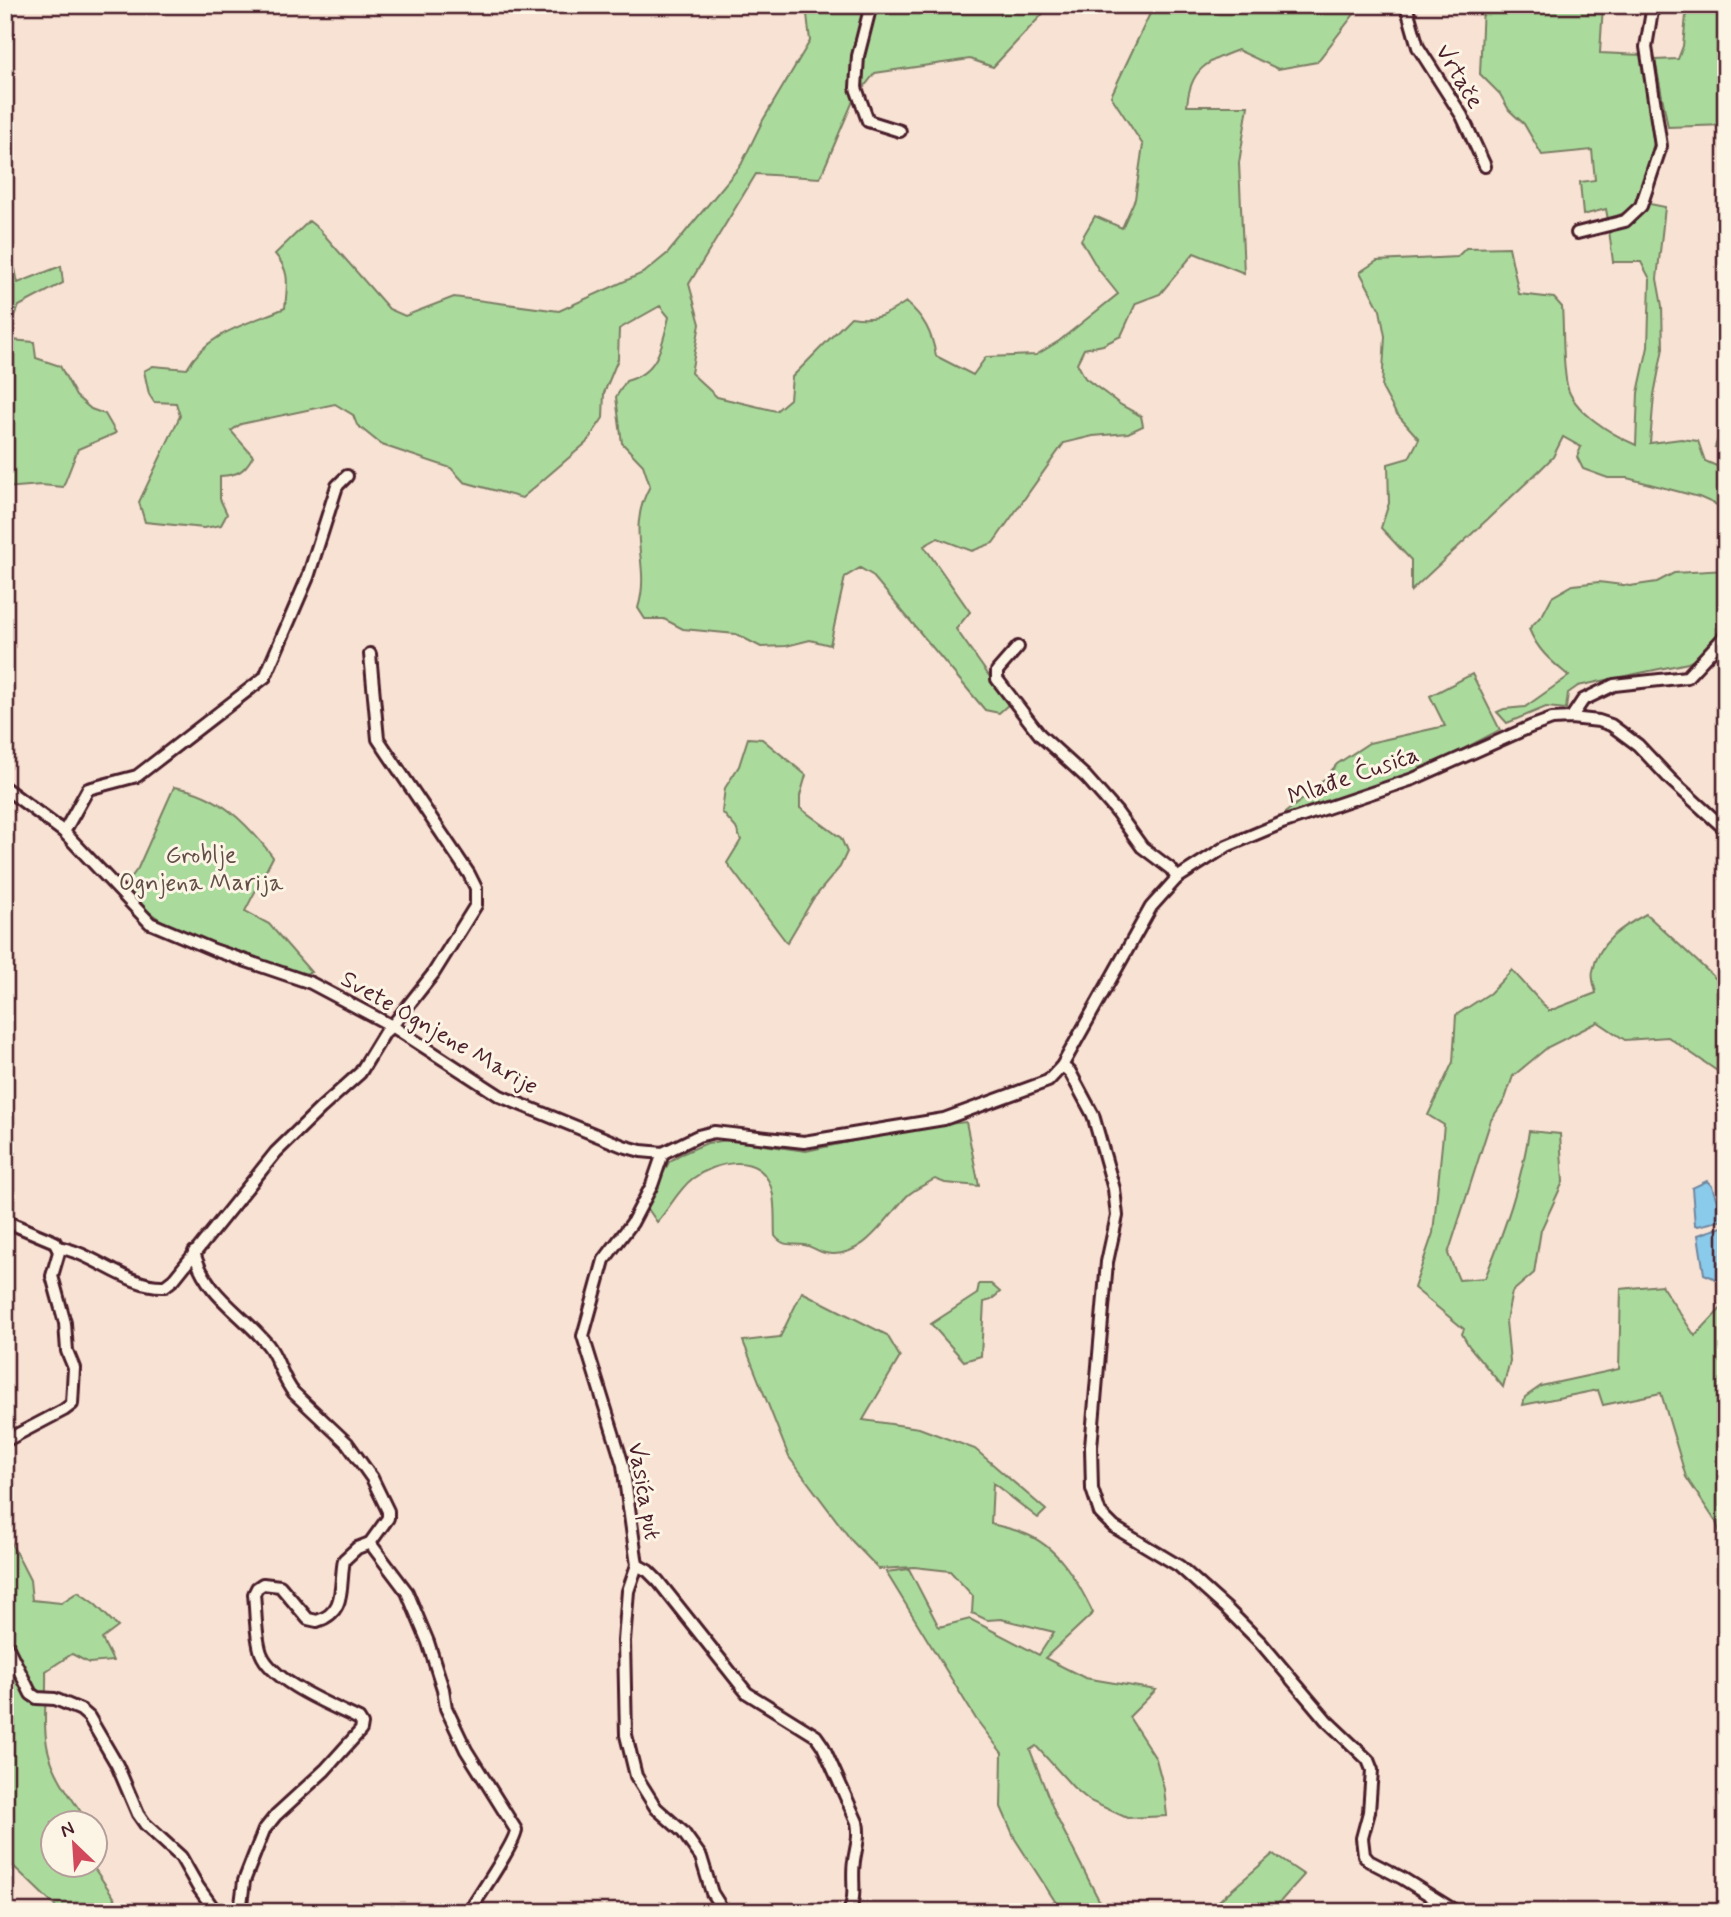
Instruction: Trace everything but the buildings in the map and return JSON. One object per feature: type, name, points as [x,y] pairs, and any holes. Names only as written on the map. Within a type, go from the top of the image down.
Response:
[{"type":"street","points":[[871,5],[858,56],[856,88],[868,121],[900,131]]},
{"type":"street","name":"Vrtače","points":[[1406,5],[1418,47],[1462,116],[1485,166]]},
{"type":"street","points":[[1577,233],[1625,221],[1641,206],[1661,146],[1646,60],[1653,5]]},
{"type":"street","points":[[64,832],[88,789],[137,776],[265,677],[308,577],[337,486],[348,476]]},
{"type":"street","points":[[1571,718],[1583,700],[1614,685],[1687,677],[1726,635]]},
{"type":"street","points":[[1018,647],[998,671],[997,679],[1040,735],[1086,777],[1116,811],[1142,847],[1177,878]]},
{"type":"street","points":[[57,1247],[79,1252],[146,1285],[165,1286],[174,1279],[276,1152],[360,1073],[385,1032],[433,974],[476,905],[477,897],[469,874],[378,738],[370,653]]},
{"type":"street","name":"Mlađe Ćusića","points":[[1062,1066],[1151,907],[1177,878],[1227,846],[1282,822],[1413,779],[1552,719],[1600,720],[1627,735],[1726,830]]},
{"type":"street","name":"Svete Ognjene Marije","points":[[5,788],[64,832],[150,923],[214,950],[311,983],[392,1026],[500,1096],[623,1146],[663,1153]]},
{"type":"street","points":[[663,1153],[698,1136],[714,1132],[804,1142],[944,1119],[1048,1081],[1062,1066],[1070,1072],[1093,1115],[1114,1189],[1117,1216],[1107,1262],[1091,1447],[1092,1489],[1100,1513],[1114,1527],[1179,1566],[1227,1609],[1261,1643],[1326,1720],[1368,1760],[1372,1770],[1369,1812],[1362,1838],[1364,1855],[1369,1861],[1457,1912]]},
{"type":"street","name":"Vasića put","points":[[663,1153],[652,1185],[632,1223],[604,1260],[583,1336],[623,1465],[637,1565],[628,1591],[624,1641],[626,1735],[636,1776],[656,1808],[683,1832],[701,1857],[712,1892],[724,1912]]},
{"type":"street","points":[[5,1221],[55,1242],[59,1252],[52,1276],[65,1323],[67,1351],[74,1368],[72,1404],[5,1441]]},
{"type":"street","points":[[194,1252],[199,1271],[207,1284],[270,1348],[288,1387],[347,1443],[372,1478],[388,1511],[388,1518],[370,1544],[357,1548],[344,1560],[341,1601],[338,1608],[322,1620],[308,1619],[280,1586],[263,1584],[254,1594],[260,1649],[272,1669],[284,1679],[362,1724],[361,1730],[325,1770],[276,1815],[264,1830],[244,1881],[240,1912]]},
{"type":"street","points":[[370,1544],[407,1592],[428,1642],[443,1689],[446,1708],[466,1750],[516,1830],[513,1844],[498,1863],[469,1912]]},
{"type":"street","points":[[637,1565],[658,1581],[747,1693],[816,1736],[823,1746],[857,1822],[859,1835],[853,1863],[854,1901],[849,1912]]},
{"type":"street","points":[[5,1642],[31,1694],[37,1698],[55,1699],[81,1710],[89,1717],[117,1765],[138,1814],[145,1824],[181,1857],[216,1912]]},
{"type":"green space","points":[[806,5],[1051,5],[993,67],[970,59],[875,73],[853,101],[820,178],[756,174],[689,284],[700,324],[691,373],[717,397],[776,411],[790,399],[792,377],[851,317],[880,316],[906,302],[926,326],[936,356],[973,375],[986,357],[1036,355],[1059,341],[1118,294],[1098,269],[1081,240],[1095,216],[1122,228],[1135,199],[1143,145],[1111,96],[1154,5],[1361,5],[1317,62],[1278,69],[1238,50],[1209,63],[1196,75],[1187,106],[1248,106],[1239,163],[1244,273],[1194,253],[1160,294],[1136,303],[1121,336],[1103,345],[1084,349],[1077,363],[1085,378],[1121,405],[1141,416],[1143,426],[1128,433],[1093,436],[1064,443],[993,543],[972,551],[938,538],[924,546],[970,612],[956,629],[1009,704],[999,713],[985,710],[872,575],[860,568],[845,577],[830,645],[810,640],[786,646],[761,647],[736,634],[683,629],[664,619],[645,619],[638,608],[642,577],[638,533],[643,503],[650,486],[643,465],[622,443],[616,397],[626,381],[645,372],[657,357],[669,317],[660,306],[619,329],[618,359],[604,393],[603,418],[586,443],[522,498],[464,482],[451,468],[382,445],[357,425],[353,415],[335,404],[241,424],[231,431],[253,456],[240,472],[220,476],[220,499],[227,514],[221,525],[204,528],[145,522],[139,502],[180,416],[176,403],[154,402],[149,394],[144,371],[153,366],[187,369],[195,356],[217,338],[285,308],[286,273],[275,254],[309,221],[389,309],[405,316],[454,297],[559,311],[645,272],[668,253],[741,165],[763,120],[810,41]]},
{"type":"green space","points":[[1483,5],[1603,5],[1600,53],[1642,55],[1655,126],[1654,143],[1635,208],[1608,220],[1606,209],[1583,215],[1580,182],[1595,180],[1592,150],[1542,155],[1524,124],[1480,74]]},
{"type":"green space","points":[[1687,5],[1726,5],[1726,125],[1668,127],[1655,60],[1678,59],[1683,46]]},
{"type":"green space","points":[[1645,203],[1665,207],[1657,279],[1662,306],[1663,348],[1654,395],[1650,443],[1681,439],[1698,441],[1705,461],[1726,470],[1726,509],[1699,497],[1627,478],[1608,478],[1583,469],[1577,457],[1581,447],[1563,437],[1553,457],[1411,591],[1411,560],[1381,528],[1389,503],[1388,464],[1409,458],[1419,439],[1395,412],[1382,388],[1385,336],[1380,310],[1360,272],[1377,261],[1457,257],[1466,248],[1509,247],[1519,294],[1554,298],[1562,307],[1564,366],[1570,395],[1595,421],[1636,445],[1638,393],[1648,347],[1650,279],[1641,262],[1613,262],[1609,230],[1631,222]]},
{"type":"green space","points":[[9,261],[15,269],[18,283],[61,266],[63,283],[19,306],[12,324],[11,340],[34,342],[36,358],[60,366],[76,396],[91,409],[105,414],[116,433],[78,449],[63,487],[41,485],[5,488],[5,262]]},
{"type":"green space","points":[[1718,344],[1726,344],[1726,448],[1715,447],[1721,430]]},
{"type":"green space","points":[[1726,570],[1726,630],[1700,657],[1688,663],[1578,686],[1568,693],[1566,709],[1546,707],[1507,723],[1497,712],[1525,707],[1569,676],[1541,650],[1529,629],[1543,614],[1552,597],[1573,585],[1599,582],[1630,586],[1657,582],[1674,573]]},
{"type":"green space","points":[[1472,674],[1500,730],[1415,774],[1285,816],[1286,812],[1316,789],[1337,764],[1369,743],[1445,726],[1430,696]]},
{"type":"green space","points":[[748,738],[762,739],[806,775],[800,796],[800,808],[841,838],[847,852],[840,867],[813,899],[787,943],[727,863],[741,840],[736,828],[722,812],[725,788],[739,766]]},
{"type":"green space","name":"Groblje Ognjena Marija","points":[[174,787],[205,796],[218,803],[242,821],[273,857],[245,911],[269,924],[311,972],[305,974],[175,930],[149,912],[125,886],[138,868]]},
{"type":"green space","points":[[1646,914],[1726,988],[1726,1077],[1668,1037],[1625,1040],[1598,1022],[1548,1047],[1513,1076],[1505,1099],[1491,1120],[1448,1254],[1459,1280],[1485,1278],[1512,1206],[1529,1131],[1560,1134],[1563,1182],[1541,1230],[1534,1273],[1512,1292],[1506,1321],[1510,1361],[1503,1387],[1469,1346],[1462,1334],[1464,1329],[1414,1288],[1433,1233],[1444,1125],[1428,1115],[1453,1062],[1456,1015],[1490,993],[1512,970],[1549,1011],[1596,993],[1593,974],[1600,952],[1620,930]]},
{"type":"green space","points":[[966,1122],[979,1186],[945,1183],[935,1179],[910,1193],[872,1236],[851,1251],[825,1253],[778,1240],[775,1236],[771,1187],[757,1168],[747,1164],[736,1163],[712,1168],[692,1179],[657,1222],[646,1206],[669,1162],[707,1143],[728,1140],[806,1151],[919,1127]]},
{"type":"green space","points":[[979,1284],[991,1284],[1000,1292],[984,1302],[981,1356],[964,1361],[931,1324],[977,1294]]},
{"type":"green space","points":[[1661,1285],[1695,1336],[1726,1303],[1726,1552],[1716,1522],[1686,1477],[1661,1393],[1603,1405],[1598,1390],[1523,1405],[1525,1397],[1541,1386],[1619,1369],[1621,1289]]},
{"type":"green space","points":[[802,1292],[887,1335],[900,1357],[863,1420],[919,1428],[975,1449],[1046,1510],[1038,1518],[993,1483],[991,1524],[1023,1533],[1046,1546],[1073,1577],[1093,1613],[1045,1658],[1085,1678],[1156,1690],[1129,1717],[1156,1759],[1164,1789],[1167,1816],[1127,1818],[1090,1801],[1073,1787],[1036,1746],[1030,1750],[1056,1816],[1105,1912],[1062,1912],[1015,1839],[1001,1807],[1002,1753],[976,1719],[886,1572],[909,1569],[939,1627],[970,1619],[1039,1655],[1054,1632],[1001,1619],[987,1620],[972,1613],[973,1596],[950,1571],[914,1567],[879,1569],[852,1541],[789,1457],[743,1341],[780,1337]]},
{"type":"green space","points":[[5,1531],[30,1580],[32,1600],[61,1603],[78,1592],[95,1604],[118,1627],[102,1639],[113,1661],[89,1663],[72,1654],[46,1671],[45,1721],[48,1750],[65,1788],[79,1808],[38,1808],[38,1878],[101,1878],[124,1912],[61,1912],[5,1858]]},
{"type":"green space","points":[[1273,1854],[1304,1875],[1271,1912],[1206,1912]]},
{"type":"water","points":[[1707,1181],[1712,1186],[1723,1220],[1698,1226],[1695,1225],[1692,1188]]},
{"type":"water","points":[[1725,1226],[1726,1281],[1723,1282],[1704,1274],[1698,1235]]}]
